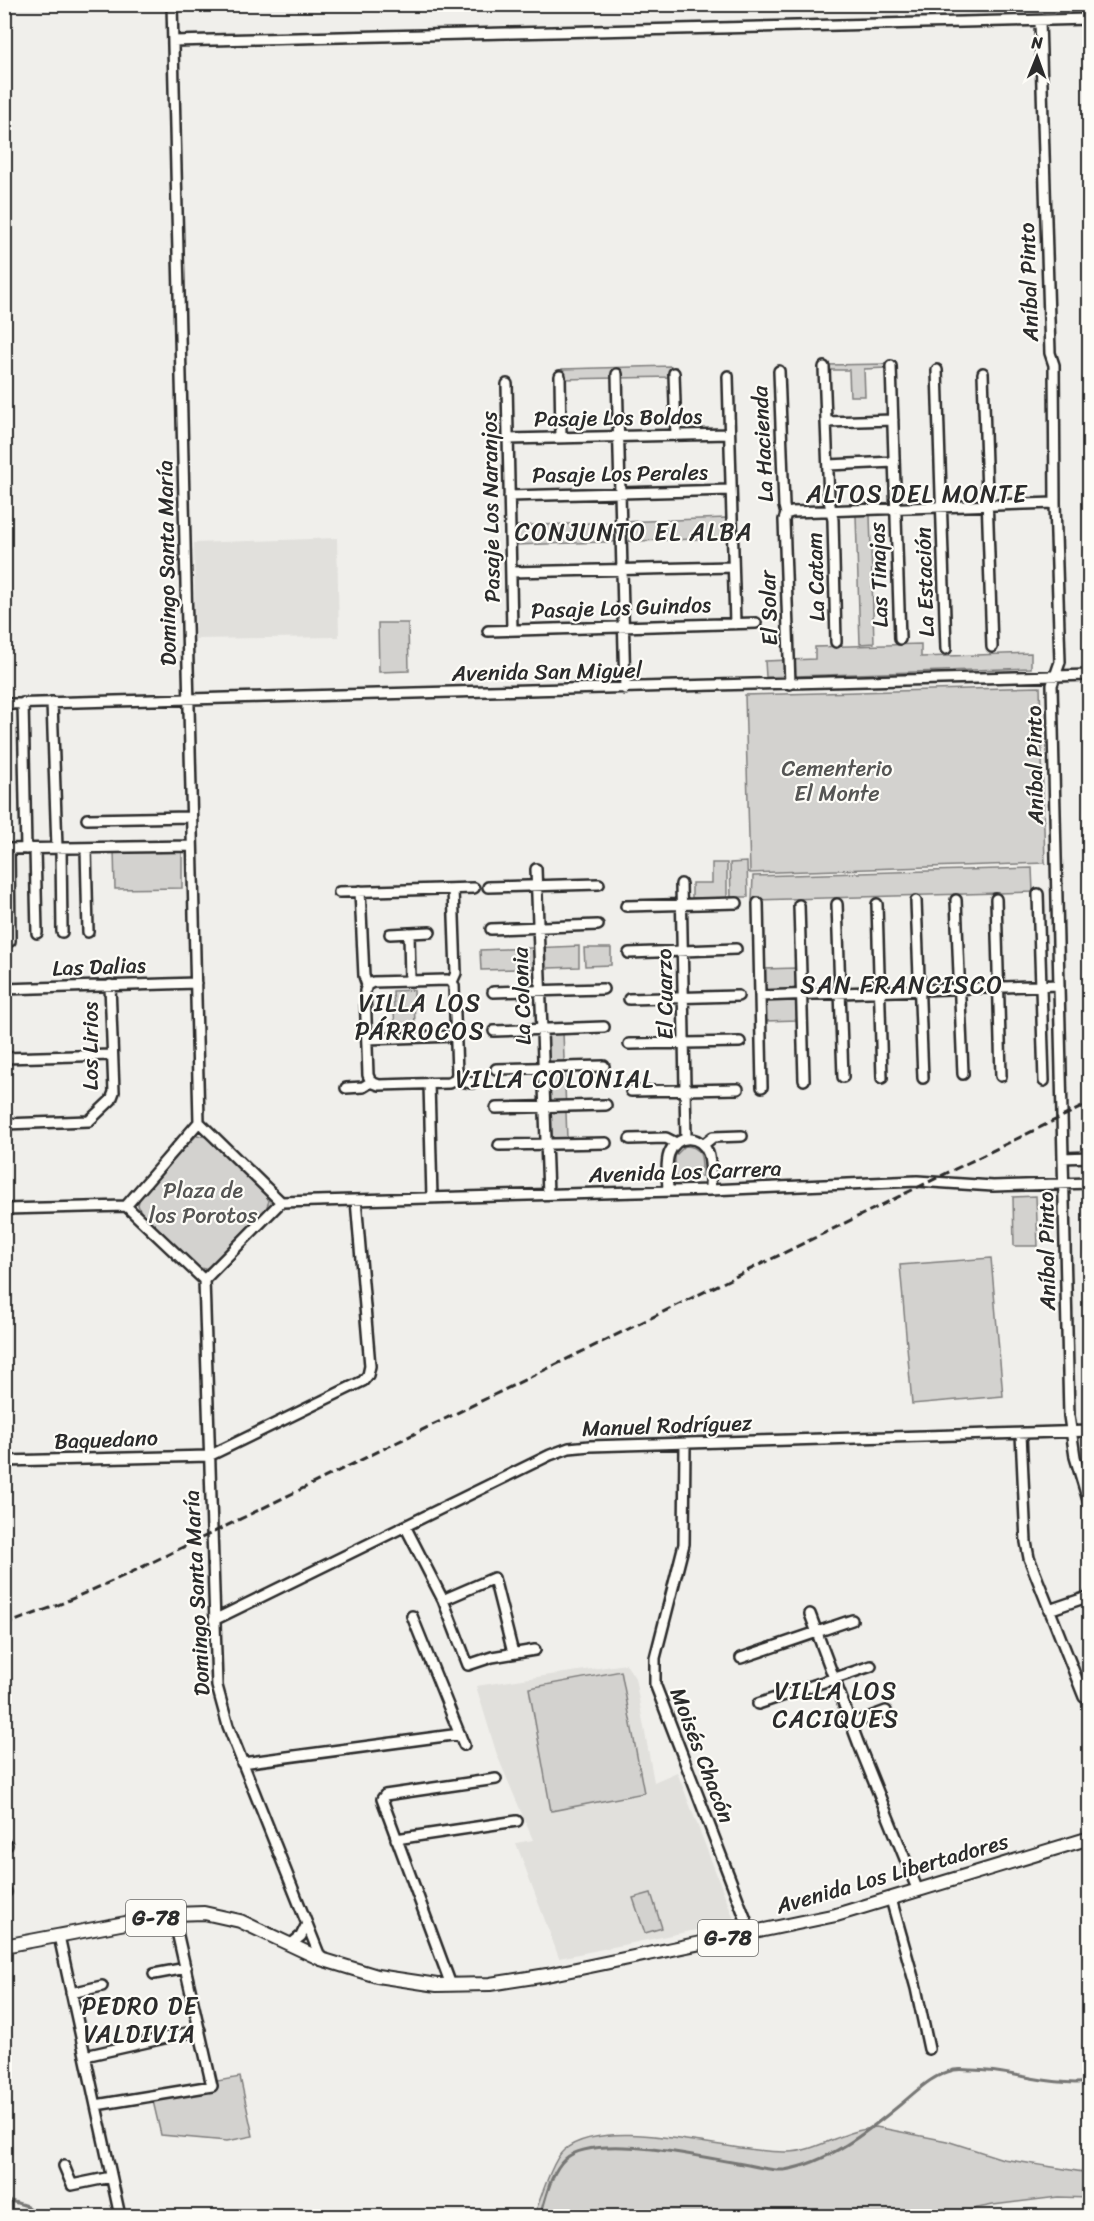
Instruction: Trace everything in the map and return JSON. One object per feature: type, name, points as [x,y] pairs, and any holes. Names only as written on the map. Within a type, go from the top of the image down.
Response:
[{"type":"main road","name":"Avenida Los Libertadores","points":[[4,1946],[194,1912],[227,1917],[321,1959],[358,1971],[387,1978],[451,1985],[490,1984],[528,1979],[825,1917],[1089,1838]]},
{"type":"street","name":"Domingo Santa María","points":[[172,4],[199,1122]]},
{"type":"street","points":[[173,41],[1089,19]]},
{"type":"street","name":"Aníbal Pinto","points":[[1040,21],[1050,353],[1054,364],[1060,662],[1052,686],[1071,1432],[1077,1469],[1089,1508]]},
{"type":"street","name":"Las Tinajas","points":[[891,366],[900,639]]},
{"type":"street","name":"La Catam","points":[[824,368],[833,520],[836,642]]},
{"type":"street","name":"La Estación","points":[[937,370],[946,649]]},
{"type":"street","name":"La Hacienda","points":[[779,371],[786,514]]},
{"type":"street","points":[[674,373],[676,435]]},
{"type":"street","points":[[983,373],[992,647]]},
{"type":"street","points":[[617,374],[626,689]]},
{"type":"street","points":[[728,375],[735,624]]},
{"type":"street","points":[[560,376],[561,438]]},
{"type":"street","name":"Pasaje Los Naranjos","points":[[507,384],[512,630]]},
{"type":"street","points":[[826,422],[893,420]]},
{"type":"street","name":"Pasaje Los Boldos","points":[[508,439],[729,434]]},
{"type":"street","points":[[828,465],[894,462]]},
{"type":"street","name":"Pasaje Los Perales","points":[[509,496],[731,490]]},
{"type":"street","points":[[786,514],[831,510],[1055,503]]},
{"type":"street","name":"El Solar","points":[[786,514],[784,520],[790,684]]},
{"type":"street","points":[[511,572],[733,567]]},
{"type":"street","name":"Pasaje Los Guindos","points":[[488,631],[756,623]]},
{"type":"street","name":"Avenida San Miguel","points":[[4,704],[1089,675]]},
{"type":"street","points":[[52,702],[62,932]]},
{"type":"street","points":[[23,703],[30,849],[37,933]]},
{"type":"street","points":[[87,819],[191,817]]},
{"type":"street","points":[[10,941],[7,849],[192,846]]},
{"type":"street","points":[[86,848],[88,932]]},
{"type":"street","name":"La Colonia","points":[[536,869],[548,1194]]},
{"type":"street","points":[[489,887],[599,884]]},
{"type":"street","name":"El Cuarzo","points":[[681,884],[686,1138]]},
{"type":"street","points":[[339,892],[474,888]]},
{"type":"street","points":[[360,891],[364,976],[367,985],[365,991],[368,1075],[371,1082],[379,1085],[449,1083],[457,1076],[452,982],[456,973],[453,889]]},
{"type":"street","points":[[1038,894],[1044,1081]]},
{"type":"street","points":[[996,899],[1001,1076]]},
{"type":"street","points":[[956,900],[963,1074]]},
{"type":"street","points":[[916,901],[923,1078]]},
{"type":"street","points":[[626,906],[737,903]]},
{"type":"street","points":[[758,903],[762,1087]]},
{"type":"street","points":[[837,904],[843,1077]]},
{"type":"street","points":[[877,904],[882,1078]]},
{"type":"street","points":[[799,905],[804,1080]]},
{"type":"street","points":[[491,929],[598,925]]},
{"type":"street","points":[[390,934],[430,932]]},
{"type":"street","points":[[409,933],[410,981]]},
{"type":"street","points":[[629,953],[736,949]]},
{"type":"street","points":[[367,985],[373,982],[447,980],[452,982]]},
{"type":"street","name":"Las Dalias","points":[[4,989],[196,983]]},
{"type":"street","name":"Los Lirios","points":[[4,1124],[92,1119],[113,1096],[110,985]]},
{"type":"street","points":[[760,996],[1059,985]]},
{"type":"street","points":[[493,992],[603,989]]},
{"type":"street","points":[[629,999],[738,996]]},
{"type":"street","points":[[494,1031],[604,1026]]},
{"type":"street","points":[[367,1039],[456,1036]]},
{"type":"street","points":[[629,1044],[740,1042]]},
{"type":"street","points":[[4,1058],[112,1055]]},
{"type":"street","points":[[496,1069],[604,1066]]},
{"type":"street","points":[[455,1080],[461,1083],[472,1083]]},
{"type":"street","points":[[346,1088],[363,1087],[371,1082]]},
{"type":"street","points":[[429,1083],[432,1198]]},
{"type":"street","points":[[631,1091],[738,1089]]},
{"type":"street","points":[[496,1108],[606,1105]]},
{"type":"street","points":[[4,1209],[126,1206],[204,1280],[281,1202],[199,1122],[126,1206]]},
{"type":"street","points":[[703,1145],[710,1138],[717,1136],[742,1136]]},
{"type":"street","points":[[630,1139],[666,1138],[676,1143]]},
{"type":"street","points":[[668,1191],[668,1157],[676,1143],[686,1138],[703,1145],[709,1158],[710,1190]]},
{"type":"street","points":[[499,1145],[606,1143]]},
{"type":"street","points":[[1064,1158],[1089,1157]]},
{"type":"street","name":"Avenida Los Carrera","points":[[281,1202],[710,1190],[917,1181],[993,1186],[1089,1183]]},
{"type":"street","points":[[209,1456],[360,1383],[368,1375],[370,1366],[356,1200]]},
{"type":"street","name":"Domingo Santa María","points":[[204,1280],[214,1620],[219,1700],[321,1959]]},
{"type":"street","name":"Manuel Rodríguez","points":[[214,1620],[550,1455],[569,1448],[1089,1431]]},
{"type":"street","points":[[1021,1434],[1026,1542],[1029,1558],[1084,1697]]},
{"type":"street","name":"Moisés Chacón","points":[[685,1444],[684,1544],[656,1650],[655,1684],[752,1933]]},
{"type":"street","name":"Baquedano","points":[[4,1461],[209,1456]]},
{"type":"street","points":[[405,1526],[443,1600],[468,1665],[513,1653],[535,1650]]},
{"type":"street","points":[[443,1600],[494,1578],[513,1653]]},
{"type":"street","points":[[1048,1610],[1089,1596]]},
{"type":"street","points":[[810,1614],[918,1891]]},
{"type":"street","points":[[412,1616],[464,1745]]},
{"type":"street","points":[[741,1658],[852,1620]]},
{"type":"street","points":[[758,1704],[871,1666]]},
{"type":"street","points":[[851,1724],[886,1711]]},
{"type":"street","points":[[242,1763],[460,1734]]},
{"type":"street","points":[[451,1985],[382,1799],[385,1795],[496,1779]]},
{"type":"street","points":[[396,1839],[517,1821]]},
{"type":"street","points":[[891,1899],[916,1988],[929,2049]]},
{"type":"street","points":[[96,2105],[212,2085],[173,1914]]},
{"type":"street","points":[[290,1945],[301,1936],[307,1924]]},
{"type":"street","points":[[59,1936],[120,2217]]},
{"type":"street","points":[[154,1974],[186,1968]]},
{"type":"street","points":[[71,1993],[102,1986]]},
{"type":"street","points":[[85,2056],[200,2030]]},
{"type":"street","points":[[64,2166],[72,2185],[111,2177]]},
{"type":"shaded area","points":[[337,538],[339,637],[195,639],[194,543]]},
{"type":"shaded area","points":[[626,1664],[635,1678],[654,1782],[677,1772],[735,1922],[559,1958],[516,1843],[533,1840],[497,1755],[476,1686]]},
{"type":"green space","points":[[886,364],[886,368],[864,369],[865,396],[850,396],[849,370],[828,370],[827,365]]},
{"type":"green space","points":[[671,366],[672,377],[562,379],[562,369]]},
{"type":"green space","points":[[856,515],[870,515],[874,643],[860,644]]},
{"type":"green space","points":[[726,518],[727,538],[514,545],[514,526]]},
{"type":"green space","points":[[378,623],[408,623],[409,671],[379,672]]},
{"type":"green space","points":[[921,644],[921,657],[1031,653],[1031,668],[766,677],[765,661],[815,659],[815,647]]},
{"type":"green space","name":"Cementerio El Monte","points":[[1040,687],[1045,863],[750,873],[745,695]]},
{"type":"green space","points":[[114,850],[182,850],[182,888],[115,889]]},
{"type":"green space","points":[[747,862],[748,897],[731,897],[730,863]]},
{"type":"green space","points":[[712,863],[727,863],[727,898],[692,898],[692,883],[712,883]]},
{"type":"green space","points":[[1032,868],[1033,892],[752,900],[753,876]]},
{"type":"green space","points":[[579,946],[579,967],[481,970],[480,950]]},
{"type":"green space","points":[[584,948],[611,948],[611,965],[585,966]]},
{"type":"green space","points":[[796,968],[798,1020],[765,1021],[763,969]]},
{"type":"green space","points":[[414,990],[415,1028],[395,1029],[393,991]]},
{"type":"green space","points":[[563,1032],[567,1139],[555,1139],[552,1136],[548,1033]]},
{"type":"green space","name":"Plaza de los Porotos","points":[[197,1135],[207,1137],[265,1193],[269,1201],[266,1209],[209,1267],[204,1269],[195,1266],[141,1212],[138,1205],[140,1196]]},
{"type":"green space","points":[[685,1146],[696,1149],[701,1155],[702,1176],[675,1177],[675,1156]]},
{"type":"green space","points":[[1036,1196],[1038,1246],[1014,1246],[1013,1197]]},
{"type":"green space","points":[[991,1258],[1003,1396],[912,1404],[900,1265]]},
{"type":"green space","points":[[621,1671],[644,1793],[551,1811],[529,1688]]},
{"type":"green space","points":[[651,1893],[662,1928],[645,1933],[633,1898]]},
{"type":"green space","points":[[240,2077],[253,2136],[227,2141],[161,2135],[153,2101],[218,2087],[217,2081]]},
{"type":"green space","points":[[876,2127],[947,2141],[1003,2159],[1089,2173],[1089,2198],[1058,2197],[993,2205],[951,2216],[850,2216],[846,2212],[826,2211],[800,2216],[534,2216],[551,2171],[560,2155],[564,2150],[584,2140],[610,2135],[640,2135],[764,2151],[795,2152],[853,2132]]},
{"type":"waterway","points":[[540,2216],[556,2171],[565,2159],[580,2151],[601,2147],[654,2149],[784,2170],[816,2161],[846,2145],[926,2084],[946,2072],[954,2070],[987,2071],[1061,2082],[1090,2082]]},
{"type":"waterway","points":[[4,2199],[27,2206],[40,2216]]},
{"type":"railway","points":[[4,1625],[58,1605],[130,1573],[1090,1103]]},
{"type":"district","name":"ALTOS DEL MONTE","points":[[917,494]]},
{"type":"district","name":"CONJUNTO EL ALBA","points":[[634,532]]},
{"type":"district","name":"SAN FRANCISCO","points":[[902,985]]},
{"type":"district","name":"VILLA LOS PÁRROCOS","points":[[420,1017]]},
{"type":"district","name":"VILLA COLONIAL","points":[[555,1079]]},
{"type":"district","name":"VILLA LOS CACIQUES","points":[[836,1705]]},
{"type":"district","name":"PEDRO DE VALDIVIA","points":[[140,2020]]}]
